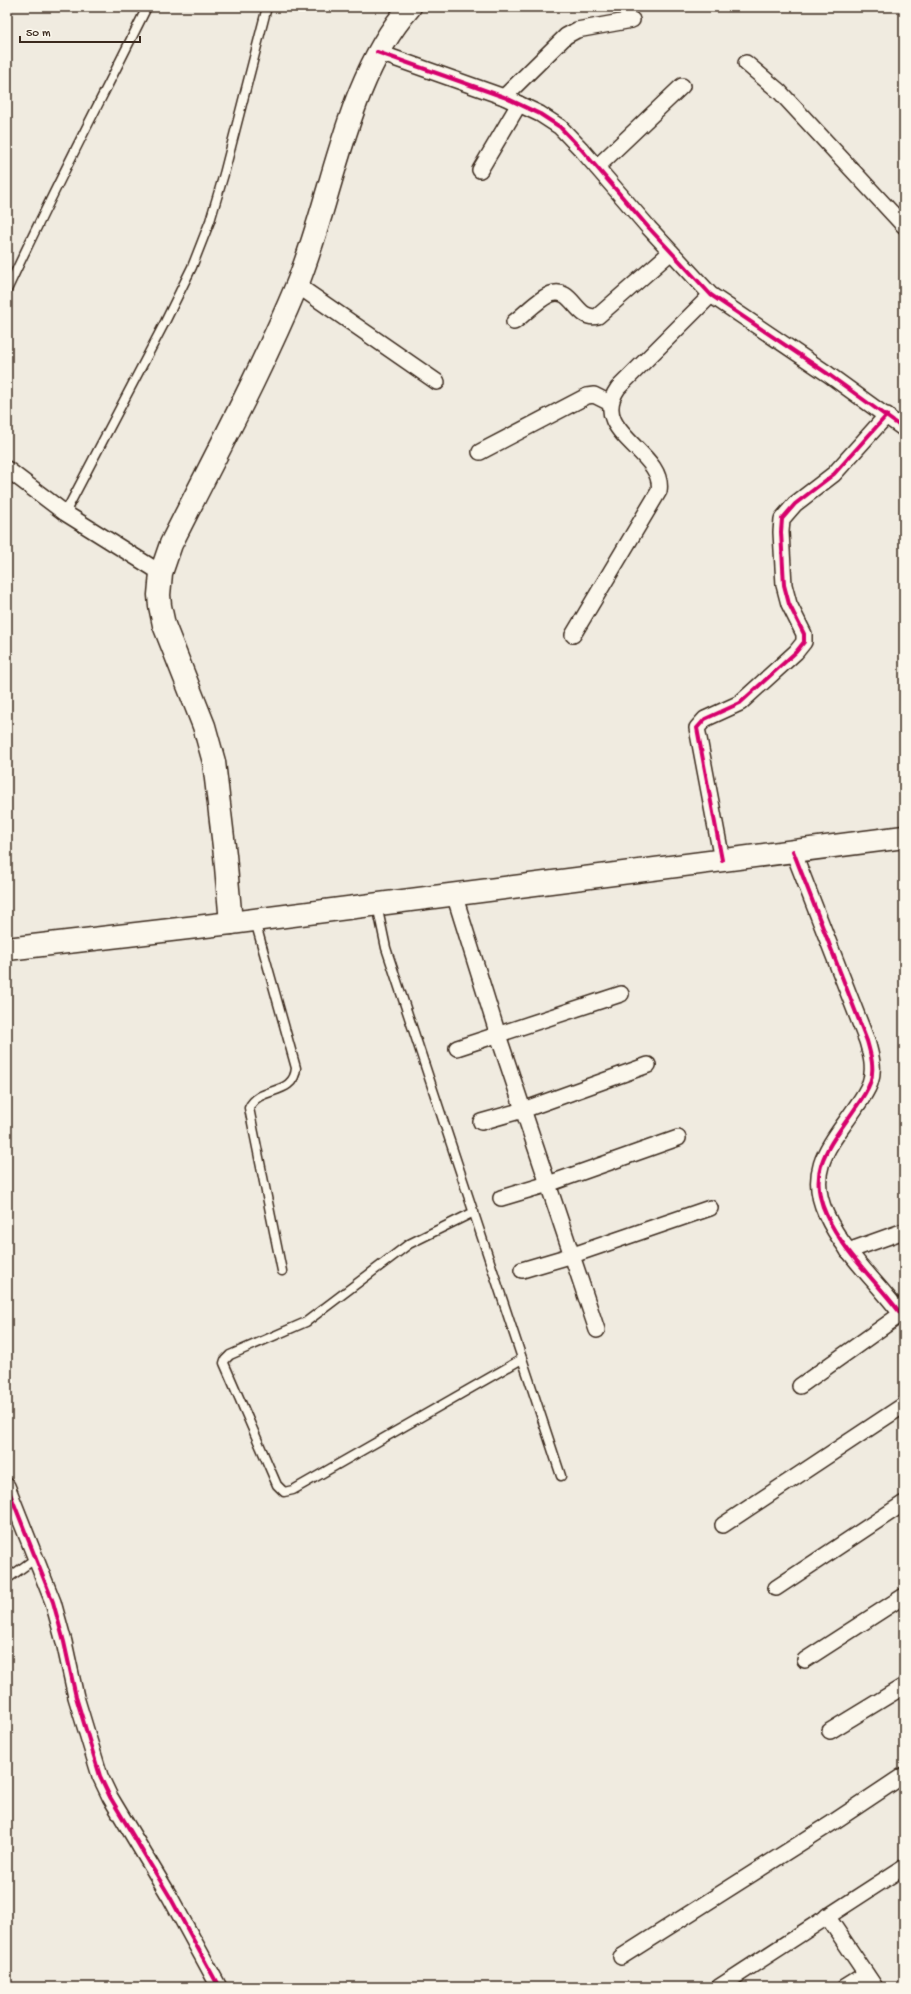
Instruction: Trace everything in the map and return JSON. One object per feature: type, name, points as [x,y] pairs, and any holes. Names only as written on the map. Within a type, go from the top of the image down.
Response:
[{"type":"main road","points":[[230,923],[225,855],[214,762],[204,726],[164,625],[158,595],[161,573],[171,544],[266,354],[297,285],[353,112],[377,52],[410,7]]},
{"type":"main road","points":[[11,948],[255,920],[379,914],[454,894],[721,854],[793,851],[904,837]]},
{"type":"street","points":[[504,97],[566,36],[577,30],[632,20]]},
{"type":"street","points":[[377,52],[504,97],[540,114],[560,127],[711,295],[887,415],[904,429]]},
{"type":"street","points":[[746,64],[780,92],[904,226]]},
{"type":"street","points":[[597,167],[682,86]]},
{"type":"street","points":[[480,170],[519,104]]},
{"type":"street","points":[[514,322],[549,295],[556,293],[562,293],[568,297],[582,313],[587,316],[598,316],[671,252]]},
{"type":"street","points":[[297,285],[437,382]]},
{"type":"street","points":[[573,635],[659,491],[660,483],[654,470],[615,424],[610,412],[610,403],[618,388],[711,295]]},
{"type":"street","points":[[480,452],[587,396],[594,395],[610,403]]},
{"type":"street","points":[[721,854],[697,728],[705,719],[740,703],[751,695],[796,652],[804,642],[804,634],[789,604],[784,585],[781,532],[782,519],[794,504],[834,474],[887,415]]},
{"type":"street","points":[[7,469],[65,513],[161,573]]},
{"type":"street","points":[[793,851],[867,1041],[871,1057],[870,1083],[824,1155],[817,1175],[818,1191],[826,1213],[848,1251],[903,1314],[800,1386]]},
{"type":"street","points":[[454,894],[498,1035],[598,1330]]},
{"type":"street","points":[[457,1048],[621,994]]},
{"type":"street","points":[[481,1122],[524,1110],[648,1065]]},
{"type":"street","points":[[501,1198],[548,1184],[678,1138]]},
{"type":"street","points":[[522,1270],[572,1255],[710,1208]]},
{"type":"street","points":[[848,1251],[904,1231]]},
{"type":"street","points":[[723,1525],[904,1406]]},
{"type":"street","points":[[7,1486],[53,1602],[64,1642],[76,1697],[100,1776],[110,1797],[170,1897],[219,1987]]},
{"type":"street","points":[[776,1588],[904,1503]]},
{"type":"street","points":[[805,1660],[904,1596]]},
{"type":"street","points":[[830,1731],[904,1686]]},
{"type":"street","points":[[621,1957],[832,1823],[904,1775]]},
{"type":"street","points":[[719,1987],[904,1867]]},
{"type":"street","points":[[827,1916],[875,1987]]},
{"type":"street","points":[[845,1987],[866,1974]]},
{"type":"lane","points":[[7,290],[42,214],[78,148],[147,7]]},
{"type":"lane","points":[[65,513],[165,322],[194,261],[210,221],[224,174],[267,7]]},
{"type":"lane","points":[[379,914],[386,948],[561,1476]]},
{"type":"lane","points":[[255,920],[296,1068],[295,1076],[290,1083],[256,1097],[249,1108],[282,1271]]},
{"type":"lane","points":[[474,1212],[408,1244],[306,1322],[230,1355],[224,1363],[277,1485],[284,1492],[293,1490],[522,1359]]},
{"type":"lane","points":[[7,1580],[36,1558]]},
{"type":"cycle path","points":[[377,52],[504,97],[540,114],[560,127],[581,149],[649,228],[711,295],[828,374],[904,429]]},
{"type":"cycle path","points":[[722,860],[697,728],[705,719],[740,703],[796,652],[804,642],[804,634],[789,604],[784,585],[781,532],[782,519],[795,504],[834,474],[887,415]]},
{"type":"cycle path","points":[[793,851],[867,1041],[872,1067],[870,1083],[866,1092],[838,1132],[824,1157],[818,1183],[820,1198],[826,1214],[842,1242],[904,1318]]},
{"type":"cycle path","points":[[7,1486],[53,1602],[64,1642],[76,1697],[100,1776],[110,1797],[170,1897],[219,1987]]}]
